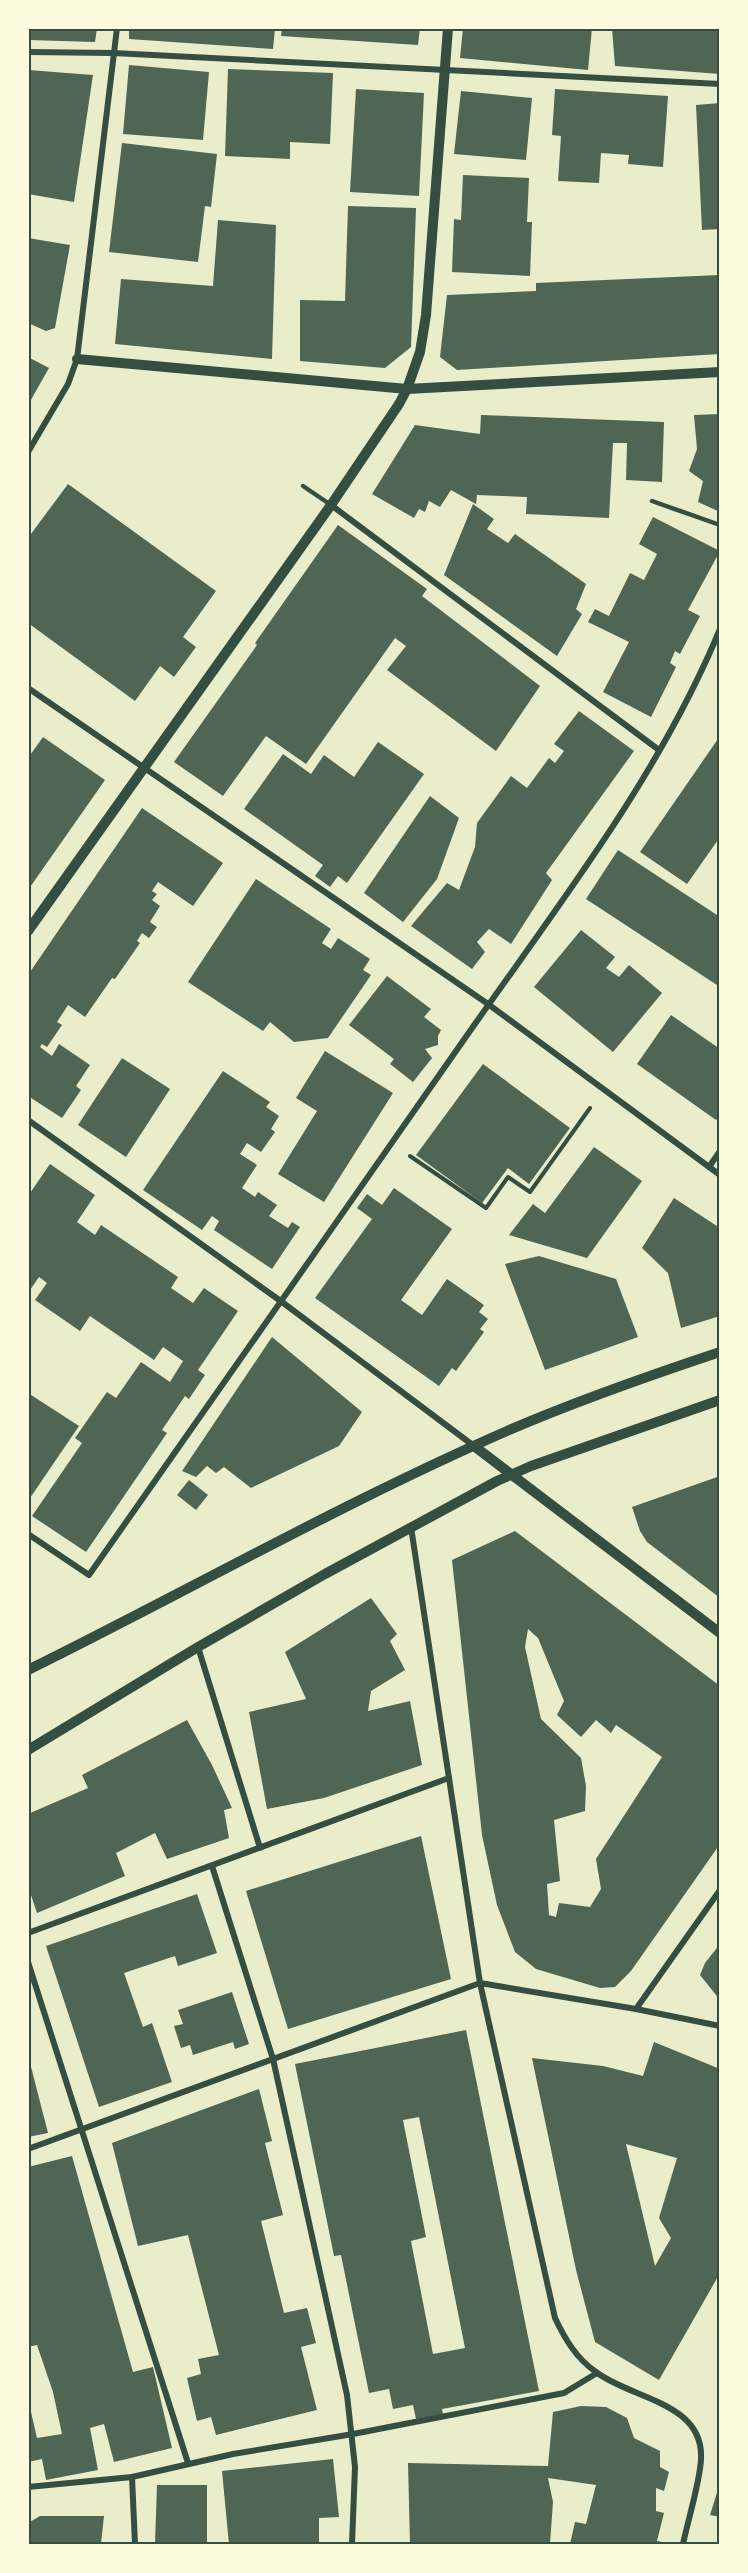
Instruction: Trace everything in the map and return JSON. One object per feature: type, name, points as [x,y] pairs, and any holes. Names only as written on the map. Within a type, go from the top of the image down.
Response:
[{"type":"street","points":[[28,452],[68,384],[77,359],[117,28]]},
{"type":"street","points":[[28,931],[331,505],[407,389],[420,352],[426,315],[448,28]]},
{"type":"street","points":[[28,52],[113,53],[720,84]]},
{"type":"street","points":[[77,359],[407,389],[720,372]]},
{"type":"street","points":[[331,505],[659,750]]},
{"type":"street","points":[[28,1534],[89,1575],[614,824],[659,750],[697,680],[720,629]]},
{"type":"street","points":[[28,688],[488,1004],[602,1091],[720,1175]]},
{"type":"street","points":[[28,1120],[282,1302],[720,1633]]},
{"type":"street","points":[[709,1167],[720,1151]]},
{"type":"street","points":[[28,1670],[357,1502],[474,1446],[593,1396],[720,1352]]},
{"type":"street","points":[[28,1750],[198,1647],[411,1526],[512,1474],[720,1400]]},
{"type":"street","points":[[411,1526],[480,1983],[555,2318],[581,2360],[597,2373],[678,2413],[692,2424],[698,2440],[701,2459],[683,2544]]},
{"type":"street","points":[[198,1647],[260,1848]]},
{"type":"street","points":[[28,1933],[449,1778]]},
{"type":"street","points":[[212,1866],[273,2059],[347,2395],[355,2467],[352,2544]]},
{"type":"street","points":[[636,2009],[720,1890]]},
{"type":"street","points":[[28,1962],[188,2463]]},
{"type":"street","points":[[28,2149],[480,1983],[636,2009],[720,2026]]},
{"type":"street","points":[[28,2487],[132,2477],[233,2454],[353,2434],[564,2393],[597,2373]]},
{"type":"street","points":[[132,2477],[135,2544]]},
{"type":"lane","points":[[303,486],[331,505]]},
{"type":"lane","points":[[652,501],[720,525]]},
{"type":"path","points":[[391,1143],[486,1208],[508,1177],[530,1192],[602,1091]]},
{"type":"building","points":[[28,28],[97,28],[95,42],[28,40]]},
{"type":"building","points":[[129,28],[275,28],[273,49],[129,39]]},
{"type":"building","points":[[282,28],[420,28],[418,45],[281,36]]},
{"type":"building","points":[[463,28],[592,28],[588,70],[460,58]]},
{"type":"building","points":[[612,28],[720,28],[720,74],[615,66]]},
{"type":"building","points":[[129,65],[209,72],[203,140],[123,134]]},
{"type":"building","points":[[228,69],[333,73],[330,144],[290,142],[290,159],[225,156]]},
{"type":"building","points":[[28,70],[93,75],[74,202],[28,194]]},
{"type":"building","points":[[356,89],[424,93],[419,196],[350,192]]},
{"type":"building","points":[[555,89],[668,96],[663,167],[628,164],[629,155],[601,153],[599,183],[558,181],[561,136],[552,135]]},
{"type":"building","points":[[461,91],[532,98],[526,160],[454,154]]},
{"type":"building","points":[[720,103],[720,229],[702,230],[696,105]]},
{"type":"building","points":[[122,143],[217,154],[211,207],[205,206],[198,262],[109,252]]},
{"type":"building","points":[[463,175],[529,178],[527,222],[532,222],[530,276],[452,272],[454,219],[461,220]]},
{"type":"building","points":[[348,206],[416,208],[411,347],[385,368],[300,361],[300,300],[345,301]]},
{"type":"building","points":[[218,220],[276,225],[272,359],[115,344],[121,279],[213,286]]},
{"type":"building","points":[[28,238],[70,245],[55,328],[46,331],[28,323]]},
{"type":"building","points":[[720,275],[720,354],[457,370],[440,357],[447,295],[536,291],[536,283]]},
{"type":"building","points":[[28,357],[49,368],[28,405]]},
{"type":"building","points":[[720,414],[720,512],[698,502],[703,481],[689,471],[697,449],[694,415]]},
{"type":"building","points":[[481,415],[664,422],[662,482],[626,480],[627,443],[613,443],[609,518],[526,514],[527,497],[477,495],[476,504],[451,490],[440,507],[429,501],[425,512],[419,509],[414,518],[372,494],[415,425],[480,434]]},
{"type":"building","points":[[68,484],[216,591],[183,637],[196,647],[174,677],[160,666],[135,701],[28,623],[28,538]]},
{"type":"building","points":[[473,504],[494,519],[487,529],[508,543],[515,534],[586,584],[576,609],[582,614],[557,656],[444,575]]},
{"type":"building","points":[[653,517],[720,551],[688,610],[700,616],[680,654],[675,651],[670,663],[676,667],[651,717],[603,692],[629,642],[588,622],[595,609],[609,616],[630,573],[644,580],[657,554],[639,544]]},
{"type":"building","points":[[338,525],[427,589],[422,596],[540,686],[496,751],[387,670],[406,646],[395,638],[306,764],[266,736],[223,796],[174,762]]},
{"type":"building","points":[[579,711],[634,751],[546,873],[552,880],[511,944],[489,929],[477,942],[485,952],[472,969],[411,926],[447,883],[459,890],[475,847],[477,823],[511,776],[527,788],[549,758],[555,763],[564,751],[554,744]]},
{"type":"building","points":[[720,736],[720,837],[687,884],[640,852]]},
{"type":"building","points":[[43,737],[105,780],[28,890],[28,758]]},
{"type":"building","points":[[378,742],[424,774],[347,883],[338,876],[330,887],[315,876],[323,865],[244,809],[283,754],[311,774],[324,755],[354,777]]},
{"type":"building","points":[[430,796],[459,818],[437,879],[403,922],[364,893]]},
{"type":"building","points":[[142,808],[223,863],[193,906],[158,882],[152,891],[157,894],[152,900],[160,906],[150,922],[157,927],[149,938],[142,933],[137,941],[140,943],[85,1017],[68,1005],[57,1022],[62,1025],[47,1047],[42,1044],[40,1047],[52,1056],[59,1044],[90,1065],[76,1086],[81,1090],[62,1118],[28,1096],[28,975]]},
{"type":"building","points":[[618,850],[720,917],[720,987],[586,899]]},
{"type":"building","points":[[256,879],[331,929],[322,943],[331,949],[338,938],[370,959],[363,970],[371,975],[328,1038],[294,1042],[270,1022],[263,1031],[188,982]]},
{"type":"building","points":[[581,930],[615,957],[606,968],[619,977],[629,965],[662,993],[613,1052],[534,987]]},
{"type":"building","points":[[387,976],[431,1009],[424,1017],[441,1030],[438,1045],[425,1049],[432,1058],[413,1082],[390,1064],[394,1059],[349,1025]]},
{"type":"building","points":[[671,1015],[720,1049],[720,1115],[716,1120],[637,1064]]},
{"type":"building","points":[[325,1051],[393,1093],[324,1202],[278,1174],[317,1111],[296,1098]]},
{"type":"building","points":[[122,1058],[170,1089],[126,1157],[78,1125]]},
{"type":"building","points":[[483,1064],[570,1128],[529,1184],[508,1168],[482,1203],[416,1155]]},
{"type":"building","points":[[223,1071],[270,1102],[266,1107],[279,1116],[271,1129],[275,1132],[261,1152],[247,1143],[240,1154],[257,1165],[242,1188],[255,1197],[258,1192],[277,1205],[269,1216],[288,1228],[292,1222],[300,1227],[272,1269],[214,1230],[219,1221],[212,1216],[202,1230],[143,1190]]},
{"type":"building","points":[[594,1147],[642,1181],[587,1258],[509,1235],[533,1204],[545,1213]]},
{"type":"building","points":[[50,1164],[95,1195],[77,1222],[95,1235],[101,1225],[178,1277],[171,1288],[193,1303],[204,1288],[238,1311],[198,1370],[205,1375],[189,1399],[185,1396],[162,1430],[167,1433],[86,1552],[32,1516],[82,1443],[75,1438],[107,1392],[116,1398],[141,1362],[170,1382],[183,1361],[163,1347],[154,1360],[90,1316],[80,1331],[35,1300],[47,1283],[39,1277],[28,1293],[28,1196]]},
{"type":"building","points":[[394,1188],[452,1229],[401,1300],[422,1315],[447,1279],[484,1305],[479,1312],[488,1319],[480,1329],[484,1332],[456,1371],[452,1368],[439,1386],[315,1298],[372,1219],[357,1208],[367,1194],[382,1205]]},
{"type":"building","points":[[674,1198],[720,1228],[720,1316],[681,1328],[668,1273],[642,1248]]},
{"type":"building","points":[[539,1256],[616,1279],[638,1337],[545,1370],[505,1264]]},
{"type":"building","points":[[272,1337],[362,1412],[339,1446],[251,1488],[224,1467],[216,1473],[207,1466],[196,1477],[182,1471]]},
{"type":"building","points":[[28,1393],[79,1426],[28,1501]]},
{"type":"building","points":[[720,1476],[720,1598],[647,1542],[640,1531],[632,1507]]},
{"type":"building","points":[[189,1480],[208,1495],[196,1510],[177,1495]]},
{"type":"building","points":[[515,1531],[720,1686],[720,1844],[631,1971],[615,1987],[600,1988],[536,1969],[515,1952],[497,1905],[482,1835],[452,1560]],"holes":[[[528,1629],[538,1638],[564,1701],[557,1715],[581,1737],[596,1720],[611,1733],[616,1725],[662,1757],[596,1859],[601,1889],[590,1907],[559,1903],[556,1917],[549,1915],[547,1884],[560,1881],[554,1820],[585,1811],[586,1786],[581,1758],[541,1719],[525,1647]]]},
{"type":"building","points":[[371,1598],[397,1634],[390,1641],[405,1670],[371,1691],[368,1711],[410,1701],[422,1765],[324,1798],[267,1809],[249,1712],[306,1699],[285,1652]]},
{"type":"building","points":[[187,1720],[232,1808],[224,1810],[229,1838],[167,1859],[155,1833],[116,1853],[125,1876],[37,1913],[28,1886],[28,1814],[88,1788],[82,1775]]},
{"type":"building","points":[[421,1836],[451,1979],[288,2029],[246,1891]]},
{"type":"building","points":[[197,1894],[217,1953],[178,1966],[175,1956],[124,1973],[143,2027],[152,2023],[172,2082],[99,2107],[46,1946]]},
{"type":"building","points":[[720,1944],[720,2000],[700,1975],[705,1963]]},
{"type":"building","points":[[232,1992],[249,2044],[235,2049],[233,2042],[193,2055],[190,2045],[181,2048],[174,2026],[183,2024],[178,2010]]},
{"type":"building","points":[[466,2030],[539,2391],[442,2409],[443,2414],[416,2419],[413,2405],[393,2409],[389,2389],[369,2393],[341,2255],[334,2256],[295,2064]],"holes":[[[419,2117],[465,2348],[433,2354],[411,2241],[426,2237],[403,2120]]]},
{"type":"building","points":[[654,2042],[720,2069],[720,2273],[659,2380],[595,2342],[576,2270],[532,2058],[603,2066],[643,2076]],"holes":[[[626,2144],[677,2158],[659,2218],[671,2238],[655,2266]]]},
{"type":"building","points":[[28,2055],[48,2133],[28,2137]]},
{"type":"building","points":[[259,2089],[272,2141],[265,2143],[283,2215],[261,2221],[284,2313],[307,2308],[316,2343],[301,2347],[317,2410],[216,2435],[211,2417],[197,2421],[187,2378],[201,2374],[198,2359],[219,2355],[188,2235],[138,2246],[112,2143]]},
{"type":"building","points":[[72,2156],[133,2372],[153,2367],[172,2448],[114,2462],[104,2424],[90,2428],[98,2470],[46,2480],[42,2459],[28,2462],[28,2399],[37,2438],[62,2434],[53,2392],[37,2345],[28,2347],[28,2167]]},
{"type":"building","points":[[581,2406],[606,2407],[627,2418],[634,2438],[660,2451],[660,2467],[669,2472],[664,2491],[656,2488],[656,2511],[664,2513],[657,2541],[662,2544],[570,2544],[575,2522],[586,2524],[596,2485],[548,2478],[553,2502],[550,2544],[410,2544],[408,2463],[548,2466],[553,2412]]},
{"type":"building","points":[[333,2459],[339,2517],[319,2518],[319,2544],[229,2544],[222,2471]]},
{"type":"building","points":[[157,2485],[207,2485],[207,2544],[155,2544]]},
{"type":"building","points":[[720,2486],[720,2517],[710,2515]]},
{"type":"building","points":[[40,2516],[104,2516],[101,2544],[28,2544],[28,2523]]}]
